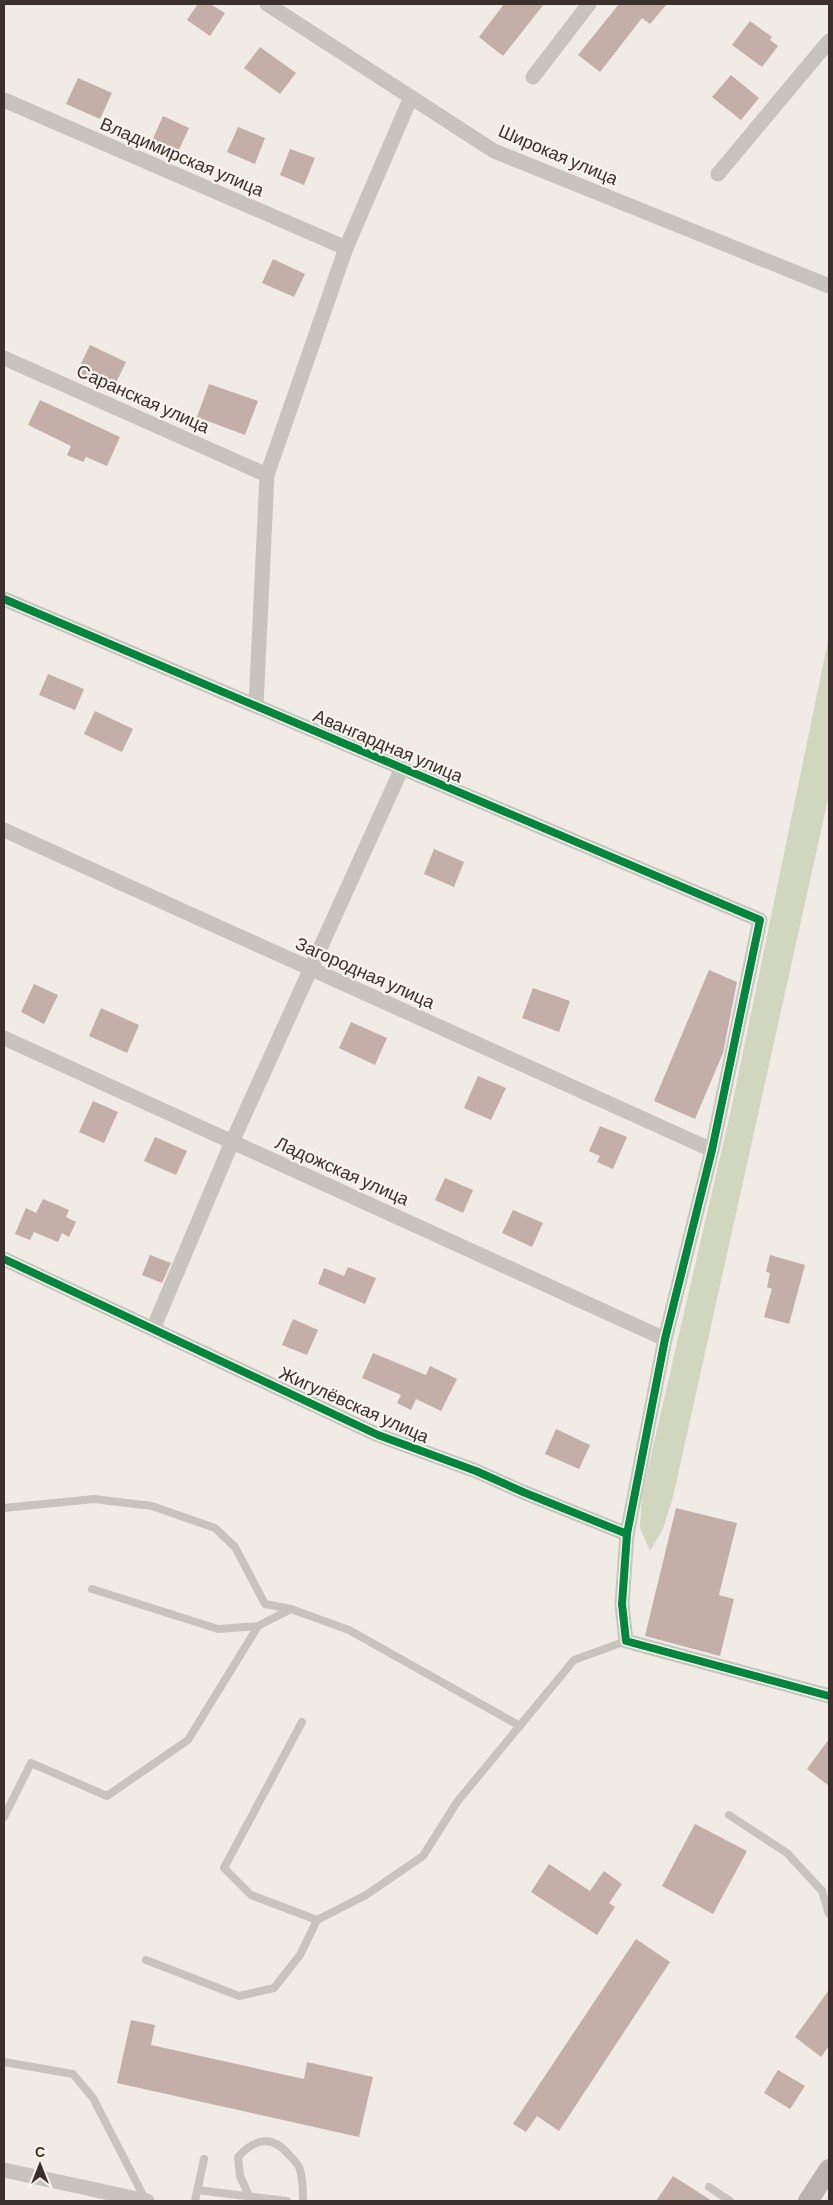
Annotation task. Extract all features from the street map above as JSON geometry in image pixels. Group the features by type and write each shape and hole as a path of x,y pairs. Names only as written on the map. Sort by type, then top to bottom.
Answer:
{"street":[{"name":"Широкая улица","path":"267,4 494,151 829,286"},
{"path":"533,77 589,4"},
{"path":"718,174 829,41"},
{"path":"256,706 267,474 346,248 412,97"},
{"name":"Владимирская улица","path":"4,100 346,248"},
{"name":"Саранская улица","path":"4,358 267,474"},
{"name":"Авангардная улица","path":"4,599 760,920 712,1150"},
{"path":"153,1330 232,1142 402,768"},
{"name":"Загородная улица","path":"4,830 712,1150"},
{"name":"Ладожская улица","path":"4,1038 665,1339"},
{"path":"712,1150 665,1339 627,1534 622,1604 626,1641 829,1696"},
{"name":"Жигулёвская улица","path":"4,1259 378,1436 476,1471 627,1534"},
{"path":"808,2201 829,2169"},
{"path":"4,2170 146,2200"}],"lane":[{"path":"4,1508 94,1499 152,1506 215,1528 235,1547 265,1604 291,1609 349,1630 520,1726"},
{"path":"92,1589 218,1629 258,1626 291,1609"},
{"path":"4,1817 31,1763 107,1796 188,1740 258,1626"},
{"path":"146,1960 239,1996 274,1988 300,1955 317,1920 366,1895 423,1856 457,1802 574,1660 626,1641"},
{"path":"302,1722 224,1868 251,1894 317,1920"},
{"path":"729,1815 787,1852 822,1891 829,1914"},
{"path":"4,2062 74,2074 93,2098 146,2200"},
{"path":"249,2196 240,2176 238,2157 248,2146 268,2140 282,2146 298,2166 304,2201"},
{"path":"195,2201 204,2159"},
{"path":"709,2187 730,2201"},
{"path":"197,2190 287,2201"}],"green space":[{"path":"829,636 829,795 673,1497 663,1529 650,1551 640,1528 642,1494 731,1110"}],"building":[{"path":"198,4 210,4 225,13 210,36 187,20"},
{"path":"504,4 544,4 503,56 479,37"},
{"path":"619,4 667,4 650,24 642,18 600,72 578,55"},
{"path":"750,21 772,37 770,40 778,46 762,67 732,45"},
{"path":"260,47 296,73 280,94 244,68"},
{"path":"731,75 759,98 741,120 712,97"},
{"path":"78,78 112,93 100,119 66,104"},
{"path":"163,116 189,128 177,154 151,143"},
{"path":"238,127 265,138 255,164 227,152"},
{"path":"290,149 315,158 304,185 280,175"},
{"path":"273,259 305,274 294,297 262,283"},
{"path":"90,345 126,362 113,389 77,372"},
{"path":"209,384 258,401 245,435 197,417"},
{"path":"40,400 120,437 107,466 86,457 83,462 67,455 71,446 28,425"},
{"path":"48,674 84,689 75,710 39,695"},
{"path":"95,711 133,729 122,752 84,734"},
{"path":"434,849 464,862 454,887 424,874"},
{"path":"709,970 737,982 723,1053 695,1119 654,1101"},
{"path":"34,984 58,995 44,1024 21,1012"},
{"path":"533,988 570,1001 559,1032 522,1018"},
{"path":"101,1008 139,1025 127,1053 89,1036"},
{"path":"351,1022 387,1038 375,1065 339,1048"},
{"path":"478,1076 506,1088 491,1120 464,1108"},
{"path":"93,1101 118,1112 104,1143 79,1132"},
{"path":"600,1126 627,1137 613,1169 597,1162 600,1156 589,1151"},
{"path":"155,1137 187,1151 176,1175 144,1161"},
{"path":"445,1178 473,1190 463,1213 435,1200"},
{"path":"43,1199 69,1210 66,1217 76,1222 69,1237 62,1233 58,1242 34,1232 30,1240 15,1234 26,1208 36,1213"},
{"path":"513,1210 543,1223 532,1247 502,1233"},
{"path":"150,1255 171,1263 162,1283 142,1275"},
{"path":"770,1255 805,1265 789,1324 764,1317 772,1289 767,1287 770,1273 766,1272"},
{"path":"348,1267 376,1278 365,1304 318,1284 324,1268 344,1276"},
{"path":"293,1319 318,1330 307,1355 282,1345"},
{"path":"373,1353 426,1375 430,1366 457,1379 441,1411 416,1399 411,1410 397,1403 401,1395 362,1378"},
{"path":"556,1429 590,1445 579,1469 545,1454"},
{"path":"676,1508 737,1523 719,1595 734,1599 720,1656 645,1636"},
{"path":"829,1739 829,1786 807,1769"},
{"path":"695,1824 747,1851 713,1914 662,1886"},
{"path":"549,1864 590,1891 604,1871 622,1884 609,1903 615,1907 597,1935 531,1892"},
{"path":"636,1939 670,1962 559,2131 537,2116 526,2132 513,2124"},
{"path":"829,1990 829,2046 821,2057 795,2037"},
{"path":"131,2020 155,2025 151,2045 304,2079 307,2062 373,2077 359,2137 117,2083"},
{"path":"778,2070 805,2086 790,2109 764,2093"},
{"path":"673,2176 712,2201 656,2201"}],"cycle path":[{"path":"4,599 760,920 712,1150 665,1339 627,1534"},
{"path":"4,1259 378,1435 476,1471 627,1534 622,1604 626,1641 829,1696"}]}
